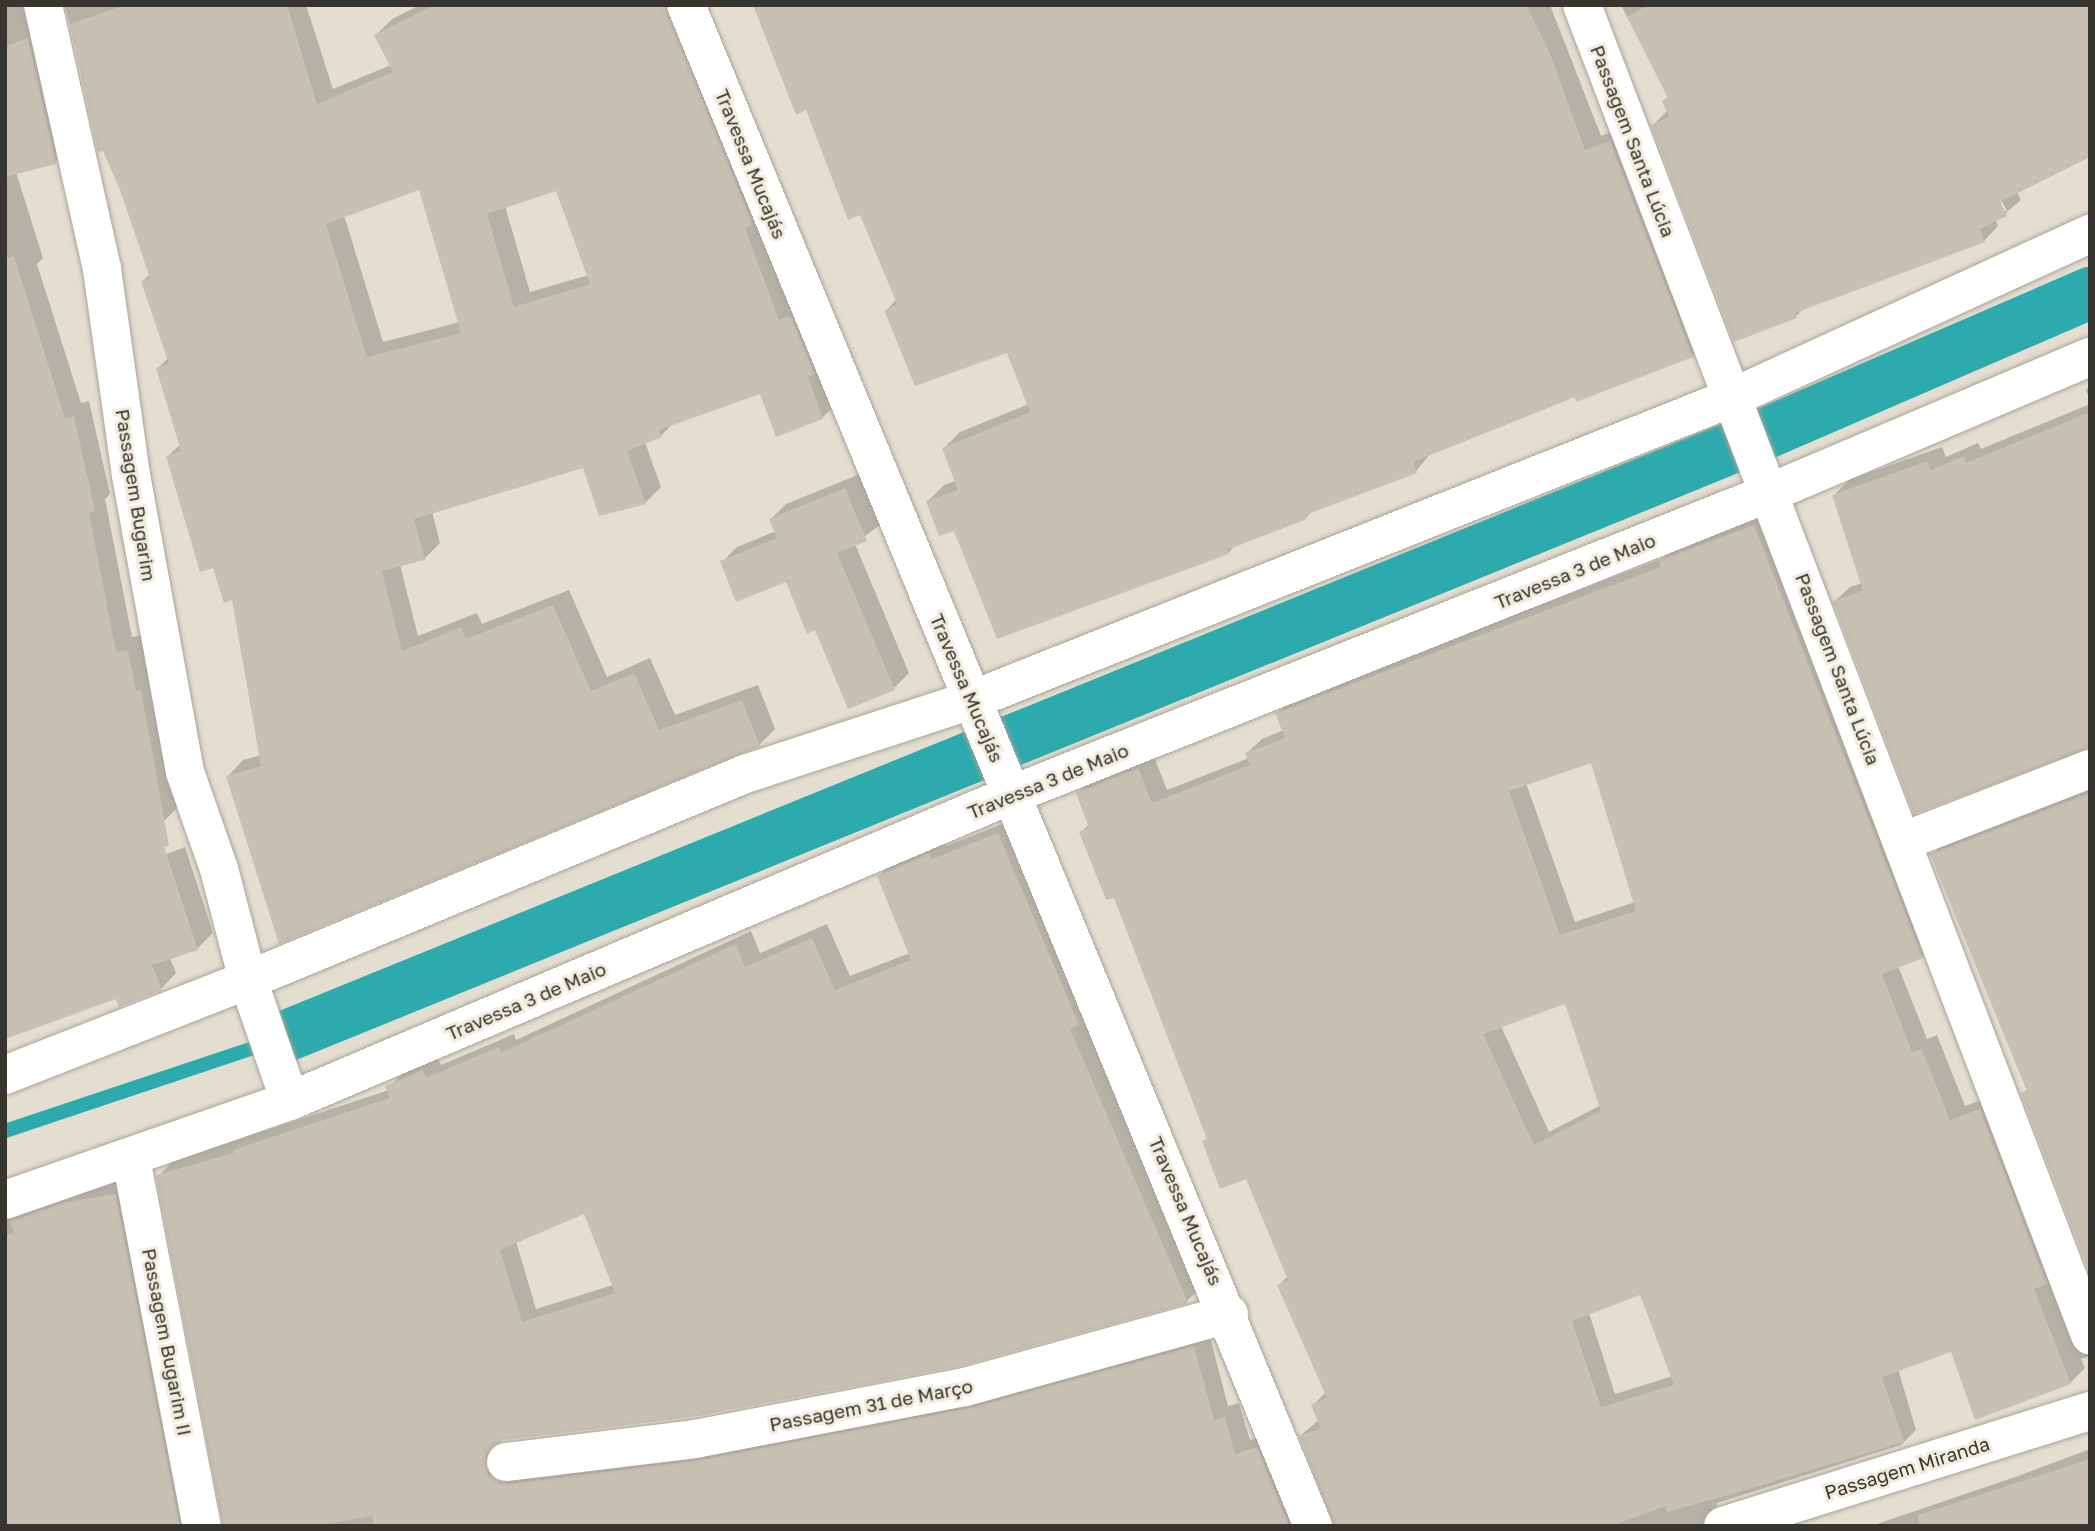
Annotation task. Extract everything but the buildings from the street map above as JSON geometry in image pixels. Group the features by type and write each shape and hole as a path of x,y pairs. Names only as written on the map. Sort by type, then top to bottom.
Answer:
{"street":[{"name":"Passagem Bugarim","path":"43,5 102,270 131,475 185,772 219,869 255,997 288,1094"},
{"name":"Travessa Mucajás","path":"686,5 972,700 1229,1314 1313,1526"},
{"name":"Passagem Santa Lúcia","path":"1582,5 1733,403 1905,841 2090,1335"},
{"path":"5,1075 255,997 745,774 972,700 1733,403 2090,234"},
{"name":"Travessa 3 de Maio","path":"5,1200 131,1159 1012,795 2090,357"},
{"path":"1905,841 2090,769"},
{"name":"Passagem Bugarim II","path":"131,1159 202,1526"},
{"name":"Passagem 31 de Março","path":"506,1462 695,1439 965,1387 1229,1314"},
{"name":"Passagem Miranda","path":"1723,1526 2090,1411"}],"waterway":[{"path":"279,1039 1748,441 2090,293"},
{"path":"5,1131 268,1043"}]}
